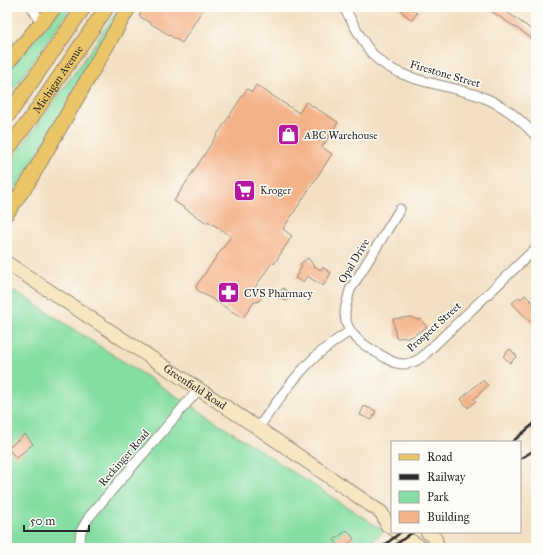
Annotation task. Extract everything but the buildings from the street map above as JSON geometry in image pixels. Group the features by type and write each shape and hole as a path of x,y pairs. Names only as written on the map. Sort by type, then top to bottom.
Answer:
{"main road":[{"path":"7,63 55,7"},
{"name":"Michigan Avenue","path":"7,116 84,7"},
{"name":"Michigan Avenue","path":"7,150 31,118 107,7"},
{"path":"7,213 28,183 129,7"},
{"name":"Greenfield Road","path":"7,264 387,513 387,525 391,527"},
{"path":"400,533 422,548"},
{"path":"428,533 435,538 438,548"}],"street":[{"path":"32,7 41,23"},
{"name":"Firestone Street","path":"342,7 368,48 381,62 394,70 412,77 477,95 490,101 516,116 536,136"},
{"name":"Opal Drive","path":"350,331 345,316 346,304 350,290 400,209"},
{"name":"Prospect Street","path":"350,331 360,343 393,362 404,364 416,362 536,248"},
{"path":"258,428 285,390 307,365 350,331"},
{"name":"Reckinger Road","path":"79,548 81,531 89,517 198,390"}],"green space":[{"path":"63,7 72,7 7,98 7,72"},
{"path":"119,7 122,7 26,173 7,202 7,167 88,54"},
{"path":"7,288 27,299 384,531 364,548 7,548"}],"railway":[{"path":"513,441 536,422"},
{"path":"521,458 536,449"},
{"path":"381,548 400,533"},
{"path":"391,548 412,533"}],"place":[{"name":"ABC Warehouse","path":"289,135"},
{"name":"Kroger","path":"245,190"},
{"name":"CVS Pharmacy","path":"229,293"}]}
